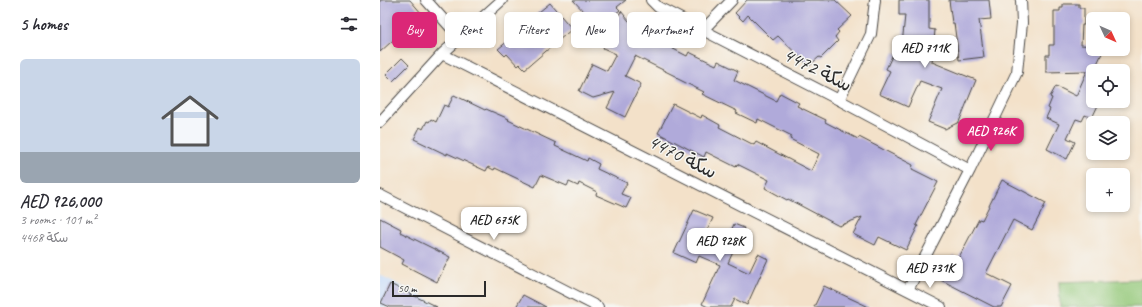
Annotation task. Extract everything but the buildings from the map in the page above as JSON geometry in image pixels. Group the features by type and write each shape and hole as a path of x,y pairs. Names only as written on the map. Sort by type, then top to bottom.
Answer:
{"street":[{"path":"426,0 445,21"},
{"path":"489,12 502,0"},
{"name":"سكة 4472","path":"651,0 658,7 668,12"},
{"path":"706,27 732,0"},
{"path":"839,100 871,34 876,0"},
{"path":"908,290 970,170 1017,72 1022,22 1022,0"},
{"name":"سكة 4472","path":"706,32 970,170"},
{"path":"380,122 449,48"},
{"name":"سكة 4470","path":"442,54 941,307"},
{"path":"380,195 598,307"}],"shaded area":[{"path":"380,275 443,307 380,307"}],"green space":[{"path":"1142,279 1142,307 1060,307 1059,282"}]}
